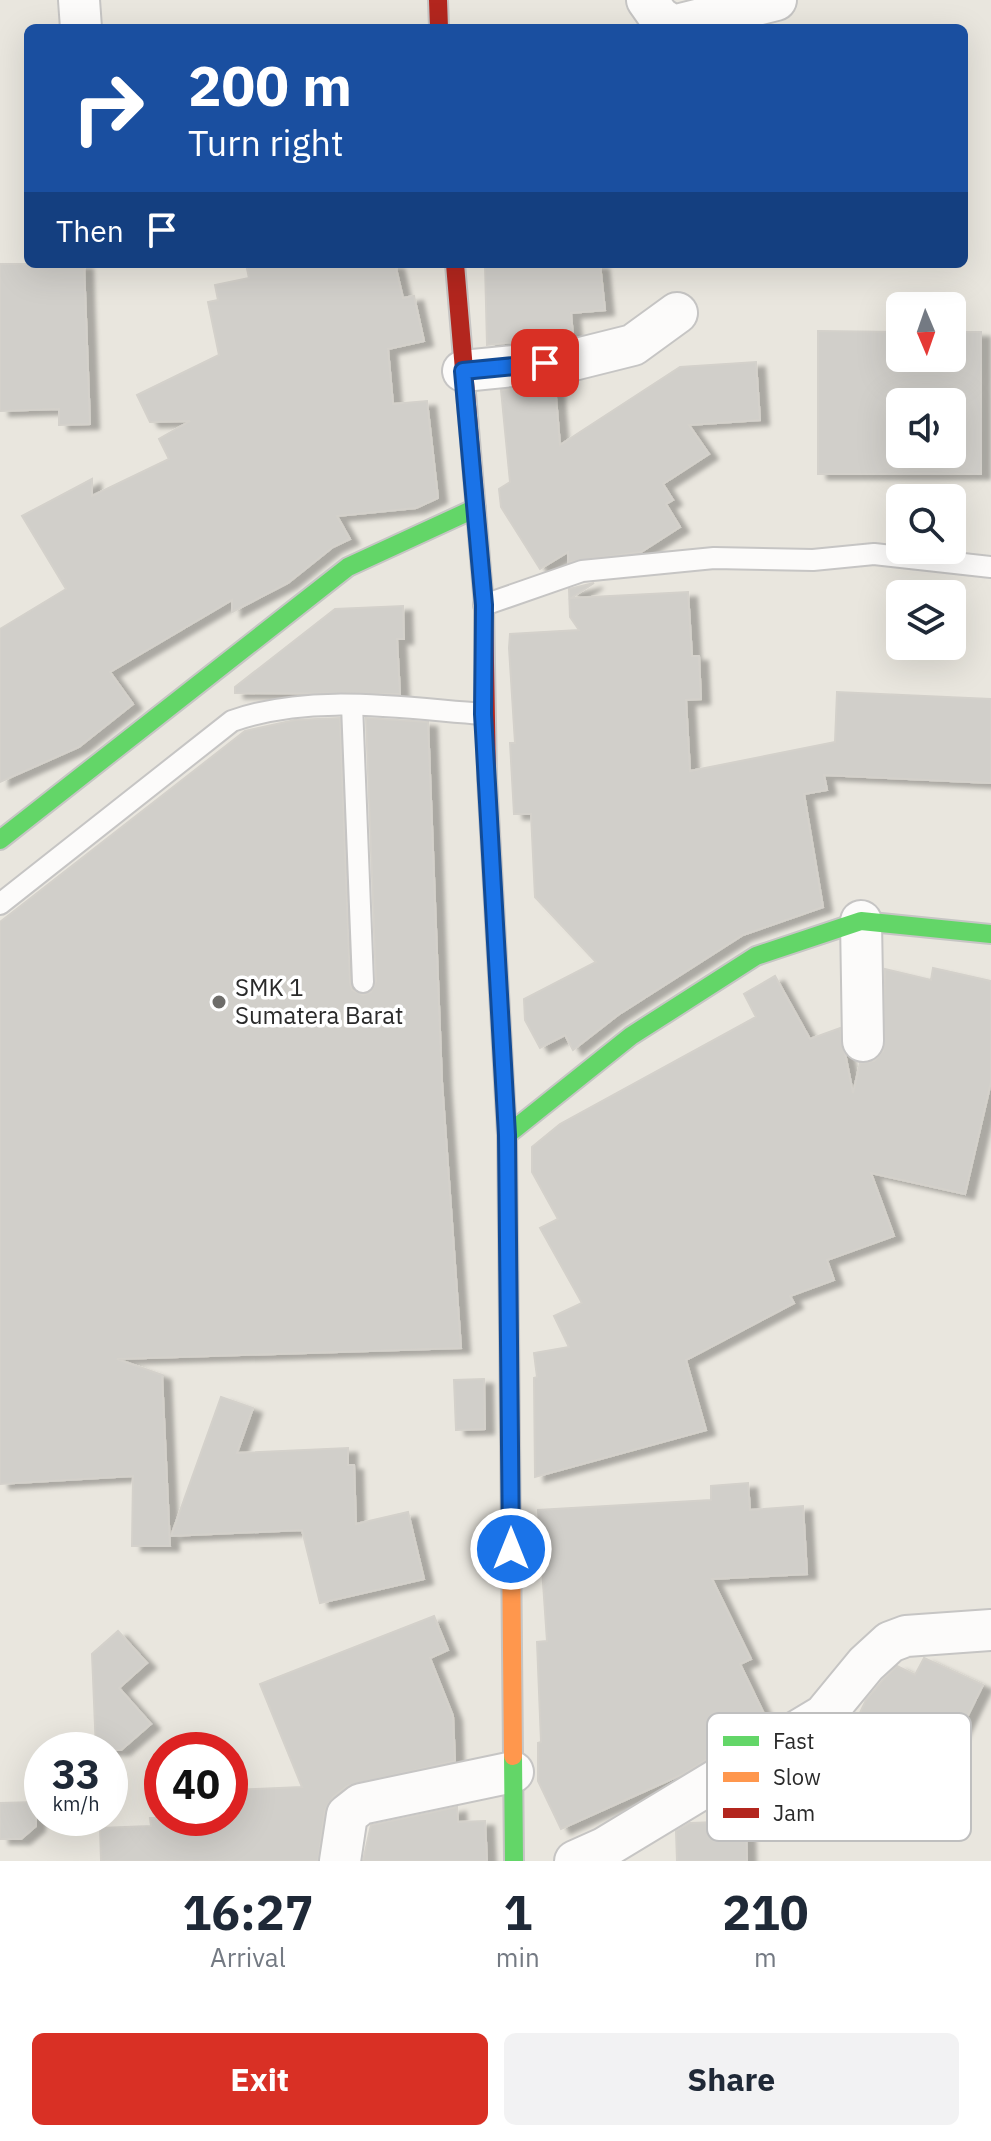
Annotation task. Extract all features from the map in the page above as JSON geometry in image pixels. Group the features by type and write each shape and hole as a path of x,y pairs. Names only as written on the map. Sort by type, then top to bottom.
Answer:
{"street":[{"path":"79,0 81,24"},
{"path":"438,0 439,24"},
{"path":"647,0 659,17 670,24"},
{"path":"681,24 776,0"},
{"path":"455,268 484,605 483,714 507,1135 514,1861"},
{"path":"463,371 573,360 633,345 677,313"},
{"path":"0,840 348,567 476,508"},
{"path":"507,1135 631,1036 756,956 861,921 991,934"},
{"path":"861,921 863,1041"},
{"path":"826,1713 866,1664 890,1642 906,1636 991,1630"},
{"path":"340,1861 347,1815 361,1804 513,1772"},
{"path":"575,1861 604,1848 707,1786"}],"lane":[{"path":"484,605 582,571 714,558 813,560 874,554 991,567"},
{"path":"0,904 232,721 263,710 352,705 483,714"},
{"path":"352,705 363,982"}],"building":[{"path":"0,264 24,264 24,268 84,268 90,424 59,425 59,409 0,411"},
{"path":"247,268 396,268 403,298 414,296 424,341 388,349 393,404 427,401 438,498 416,508 337,516 350,539 333,547 288,583 232,612 232,600 110,672 133,704 79,747 0,782 0,629 66,589 22,516 92,479 92,496 169,459 159,439 190,421 150,422 137,395 219,355 208,302 218,300 215,285 249,278"},
{"path":"485,268 600,268 605,310 571,313 573,336 487,345"},
{"path":"818,331 886,332 886,372 966,372 966,332 981,332 981,474 818,474"},
{"path":"756,362 760,420 689,425 709,454 663,484 673,500 666,504 680,527 641,552 568,562 568,552 540,569 501,507 499,489 510,482 501,390 555,385 560,445 680,367"},
{"path":"594,583 571,598 688,592 692,656 699,656 701,699 686,700 690,771 835,742 837,692 991,699 991,783 824,775 827,790 804,794 823,907 743,935 618,1015 573,1050 565,1035 540,1048 525,1020 524,999 596,962 535,897 531,814 514,814 510,743 515,743 510,634 579,630 570,617 569,589"},
{"path":"403,606 404,639 397,639 400,694 235,693 235,687 335,609"},
{"name":"SMK 1 Sumatera Barat","path":"340,718 350,983 352,990 363,995 371,992 376,981 366,718 428,722 442,1082 461,1348 117,1359 162,1375 170,1546 132,1546 133,1476 0,1484 0,922 245,731 295,720"},
{"path":"933,968 991,981 991,1082 965,1194 871,1173 894,1236 827,1260 834,1280 790,1296 794,1303 686,1360 706,1430 535,1477 534,1378 537,1377 534,1353 569,1347 554,1316 582,1303 540,1228 558,1219 532,1172 532,1147 560,1124 756,1017 744,994 775,976 810,1039 840,1028 853,1093 860,1063 874,1061 883,1051 885,969 931,980"},
{"path":"484,1379 485,1429 456,1430 454,1380"},
{"path":"221,1397 253,1408 237,1453 348,1448 348,1465 354,1465 356,1524 408,1512 424,1579 320,1603 302,1530 171,1536"},
{"path":"748,1483 750,1510 803,1506 807,1574 712,1579 751,1659 740,1664 764,1713 707,1713 707,1759 683,1774 561,1829 538,1781 538,1743 541,1742 537,1642 547,1641 538,1510 711,1500 711,1486"},
{"path":"434,1616 448,1650 430,1658 453,1716 455,1761 347,1786 333,1797 325,1810 318,1861 101,1861 100,1836 128,1836 128,1827 144,1826 144,1836 248,1836 248,1789 302,1787 260,1684"},
{"path":"118,1631 147,1663 119,1688 151,1724 128,1744 128,1732 95,1732 92,1654"},
{"path":"924,1658 983,1685 969,1713 860,1713 866,1700 897,1666 915,1675"},
{"path":"24,1802 24,1836 21,1839 0,1839 0,1803"},
{"path":"457,1807 458,1822 485,1821 487,1861 363,1861 371,1825"},
{"path":"707,1822 707,1841 746,1841 747,1861 677,1861 676,1831 690,1823"}],"traffic: fast":[{"path":"0,840 348,567 476,508"},
{"path":"487,778 507,1135 509,1327"},
{"path":"507,1135 631,1036 756,956 861,921 991,934"},
{"path":"513,1756 514,1861"}],"traffic: slow":[{"path":"509,1327 513,1756"}],"traffic: jam":[{"path":"438,0 439,24"},
{"path":"455,268 484,605 487,778"}],"place":[{"name":"SMK 1 Sumatera Barat","path":"219,1002"}],"route":[{"path":"511,1549 507,1135 483,714 484,605 463,371 545,363"}]}
